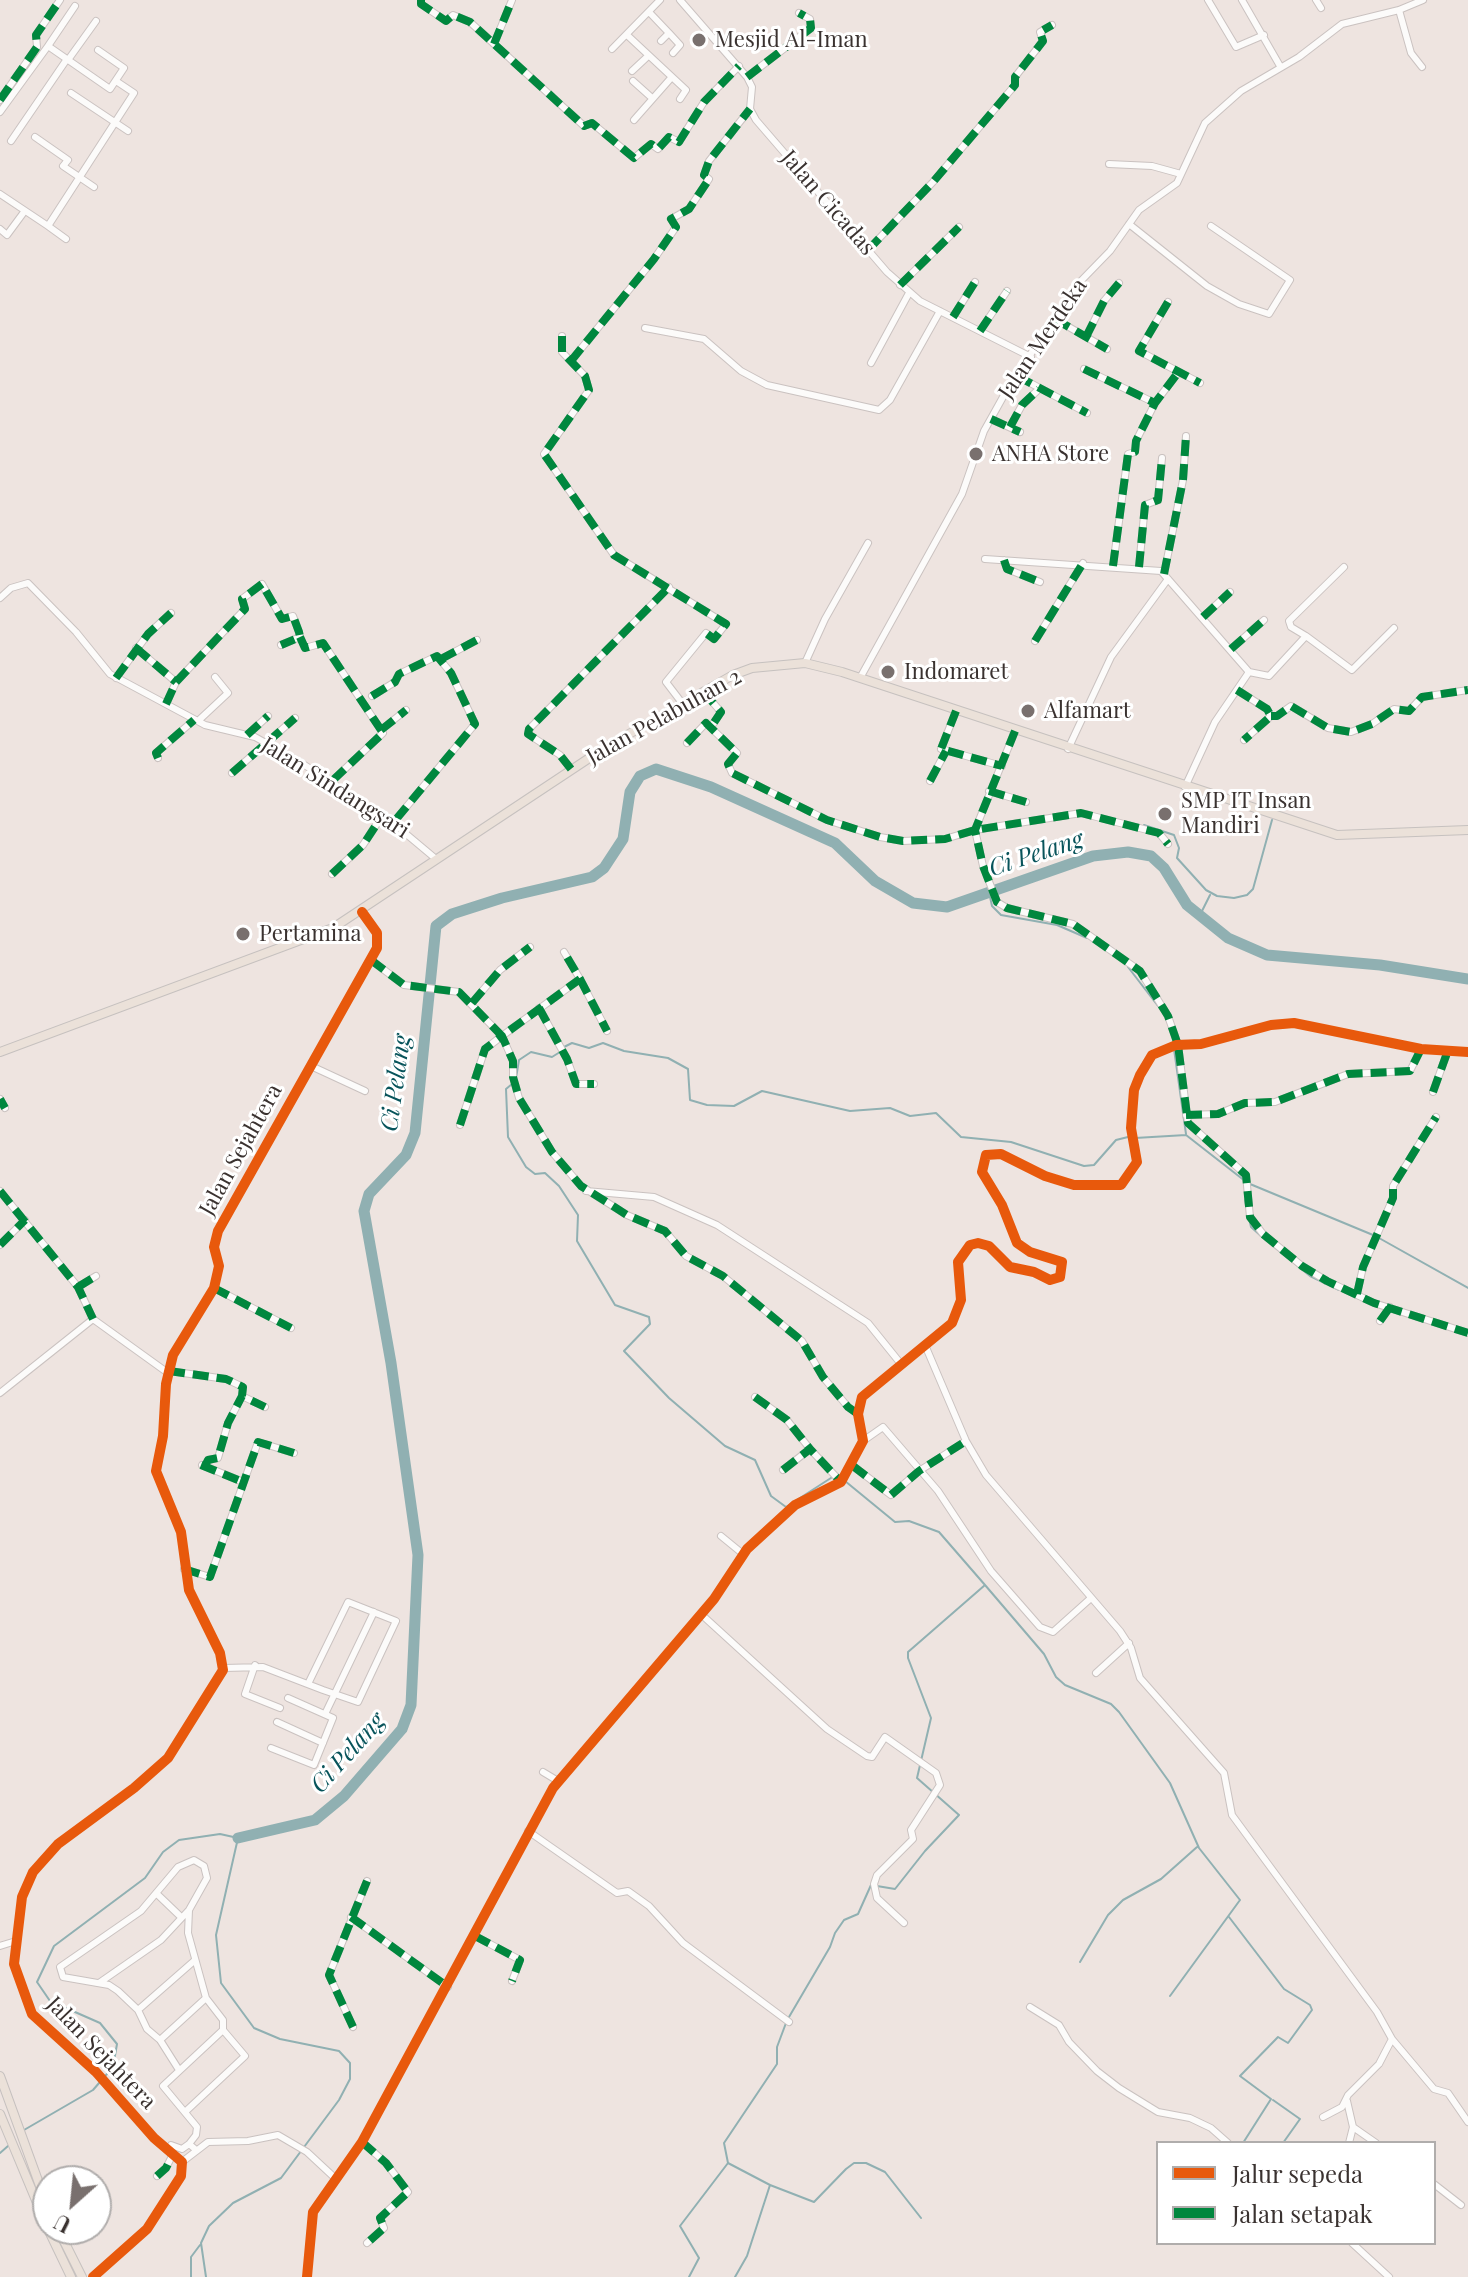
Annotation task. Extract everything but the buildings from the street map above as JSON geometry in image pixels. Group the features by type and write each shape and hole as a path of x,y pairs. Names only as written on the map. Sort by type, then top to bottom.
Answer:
{"main road":[{"name":"Jalan Pelabuhan 2","path":"0,1052 324,932 362,912 571,769 703,691 752,668 805,663 860,678 1068,749 1337,835 1468,830"},
{"path":"0,2076 33,2165"},
{"path":"0,2115 32,2192"},
{"path":"56,2245 71,2277"},
{"path":"66,2245 82,2277"}],"street":[{"path":"0,100 37,47 36,35 60,0"},
{"path":"421,0 421,4 446,21 453,15 470,22 584,126 592,123 634,158 649,145 658,149 669,137 679,142 704,102 739,66"},
{"path":"494,44 512,0"},
{"path":"612,49 660,0"},
{"path":"571,361 654,259 675,228 671,220 688,211 709,181 704,175 709,161 750,109 752,92 747,77 680,0"},
{"path":"1208,0 1235,46 1264,35"},
{"path":"1242,0 1280,66"},
{"path":"1316,0 1321,8"},
{"name":"Jalan Merdeka","path":"860,678 962,494 991,419 1017,376 1076,286 1110,251 1144,204 1171,188 1205,123 1224,103 1316,46 1342,24 1399,10 1423,0"},
{"path":"0,112 75,6"},
{"path":"1399,10 1411,53 1422,67"},
{"path":"649,12 680,45 673,53"},
{"path":"747,77 811,28 810,19 799,13"},
{"path":"11,141 96,21"},
{"path":"868,250 933,182 1015,85 1016,75 1043,41 1040,32 1052,25"},
{"path":"661,41 669,33"},
{"path":"627,35 647,57 687,91 680,99"},
{"path":"48,46 110,89 124,68 98,50"},
{"path":"632,71 647,57"},
{"path":"634,120 671,78"},
{"path":"48,226 134,93 116,81"},
{"path":"633,81 652,98"},
{"path":"71,93 128,131"},
{"name":"Jalan Cicadas","path":"750,109 868,250 909,293 1031,357"},
{"path":"35,137 68,160 63,166 94,187"},
{"path":"1109,164 1152,166 1181,174"},
{"path":"0,194 66,239"},
{"path":"0,229 7,235 24,212"},
{"path":"1129,224 1207,286 1239,304 1269,314 1290,280 1211,226"},
{"path":"900,285 959,227"},
{"path":"953,317 975,282"},
{"path":"1086,337 1104,301 1119,283"},
{"path":"980,331 1007,291"},
{"path":"871,363 909,293"},
{"path":"1168,302 1139,351 1177,374 1200,383"},
{"path":"645,328 704,339 741,371 767,385 879,410 890,400 940,311"},
{"path":"1055,319 1107,349"},
{"path":"562,336 562,352 585,376 589,390 544,454 614,555 726,624 714,639 706,633 666,682 667,688 682,703"},
{"path":"1084,369 1155,403"},
{"path":"1113,566 1128,454 1135,452 1136,441 1155,403 1177,374"},
{"path":"1017,376 1087,413"},
{"path":"1010,427 1022,405 1039,389"},
{"path":"991,419 1020,432"},
{"path":"1068,749 1111,657 1166,577 1183,480 1186,436"},
{"path":"1139,567 1145,505 1158,500 1162,458"},
{"path":"805,663 825,619 868,543"},
{"path":"985,559 1139,567 1166,577 1249,672 1269,676 1306,636"},
{"path":"1004,560 1007,569 1040,582"},
{"path":"1035,641 1083,563"},
{"path":"1344,567 1289,621 1291,627 1350,670 1394,628"},
{"name":"Jalan Sindangsari","path":"0,598 11,588 28,583 76,632 102,668 116,678 196,721 267,744 393,823 436,859"},
{"path":"166,704 176,682 245,609 242,599 262,584 282,619 293,617 305,648 323,643 347,684 367,707 383,734 331,782"},
{"path":"571,769 560,755 528,734 529,729 669,587"},
{"path":"1203,617 1230,592"},
{"path":"116,678 136,648 171,613"},
{"path":"1231,649 1264,620"},
{"path":"281,645 300,637"},
{"path":"441,659 477,640"},
{"path":"136,648 176,682"},
{"path":"372,696 395,682 399,674 436,656 441,659 475,726 393,823"},
{"path":"1185,787 1215,722 1249,672"},
{"path":"158,758 155,754 228,693 215,677"},
{"path":"1237,690 1267,709 1271,716"},
{"path":"1244,740 1271,716 1277,716 1291,706 1328,728 1351,732 1372,724 1394,709 1409,711 1426,696 1468,690"},
{"path":"703,691 721,712 711,727"},
{"path":"381,730 406,710"},
{"path":"956,711 940,747 1002,766"},
{"path":"247,735 268,716"},
{"path":"232,773 295,718"},
{"path":"687,743 706,723 737,753 728,764 732,773 837,824 903,841 945,839 975,830 1081,813 1159,833 1168,844"},
{"path":"1015,731 975,830 983,866 997,902 1007,908 1073,924 1140,971 1168,1016 1186,1115 1192,1130 1246,1175 1245,1203 1253,1223 1275,1248 1310,1276 1338,1290 1357,1294 1372,1305 1468,1333"},
{"path":"930,781 946,751"},
{"path":"989,791 1026,802"},
{"path":"332,874 363,845 382,816"},
{"path":"362,912 379,938 371,960 392,979 416,988 459,992 502,1036 513,1061 513,1077 519,1098 552,1152 586,1191 665,1231 686,1256 723,1276 802,1341 823,1377 858,1414"},
{"path":"472,1003 500,970 530,947"},
{"path":"564,952 607,1031"},
{"name":"Jalan Sejahtera","path":"214,1288 219,1266 214,1247 218,1231 371,960"},
{"path":"460,1125 485,1049 493,1040 580,979"},
{"path":"539,1008 567,1059 576,1084 594,1084"},
{"path":"307,2277 311,2218 362,2142 448,1987 528,1831 558,1781 702,1615 743,1554 795,1505 841,1482 853,1466 863,1441 858,1414 865,1393 952,1323 960,1309 958,1262 970,1245 985,1244 1010,1267 1034,1272 1050,1280 1060,1277 1064,1268 1055,1257 1030,1252 1017,1243 1002,1205 982,1172 986,1155 1001,1154 1045,1176 1074,1185 1121,1185 1137,1162 1131,1128 1134,1090 1152,1055 1175,1045 1201,1044 1271,1025 1294,1023 1421,1049 1468,1052"},
{"path":"1186,1115 1218,1114 1245,1103 1275,1102 1348,1074 1410,1071 1421,1049"},
{"path":"1433,1092 1447,1053"},
{"path":"311,1066 365,1091"},
{"path":"0,1099 5,1108"},
{"path":"1357,1294 1363,1267 1393,1198 1393,1186 1436,1117"},
{"path":"0,1191 25,1220 29,1231 78,1287 93,1319 168,1372 226,1379 243,1387 218,1458 208,1460 203,1466 243,1482"},
{"path":"586,1191 654,1197 717,1225 868,1323 901,1364"},
{"path":"0,1245 25,1220"},
{"path":"78,1287 96,1276"},
{"path":"291,1328 214,1288 173,1355 168,1372 156,1471 181,1532 189,1590 224,1668 255,1665 355,1702 361,1700 397,1624 348,1602 308,1684"},
{"path":"1380,1321 1389,1309"},
{"path":"0,1393 93,1319"},
{"path":"925,1345 966,1441 1009,1504 1129,1643 1140,1678 1224,1773 1232,1815 1377,2012 1392,2039 1434,2089 1448,2093 1468,2122"},
{"path":"242,1396 265,1407"},
{"path":"755,1397 787,1420 841,1482"},
{"path":"863,1441 883,1427 938,1491 991,1571 1040,1627 1053,1632 1091,1598"},
{"path":"853,1466 889,1495 919,1471 966,1441"},
{"path":"184,1569 210,1577 258,1442 294,1453"},
{"path":"783,1470 810,1449"},
{"path":"721,1536 743,1554"},
{"path":"326,1712 374,1612"},
{"path":"702,1615 827,1729 872,1757 885,1737 936,1773 940,1785 911,1830 913,1839 877,1875 874,1884 877,1898 904,1923"},
{"path":"1096,1673 1129,1643"},
{"path":"255,1665 245,1694 280,1708"},
{"name":"Jalan Sejahtera","path":"182,2162 172,2156 96,2072 32,2014 14,1964 22,1897 45,1856 168,1758 224,1668"},
{"path":"271,1748 314,1765 333,1718 326,1712 288,1698"},
{"path":"277,1722 323,1743"},
{"path":"543,1772 558,1781"},
{"path":"528,1831 617,1893 628,1891 638,1898 683,1943 789,2022"},
{"path":"99,1983 161,1940 189,1910 207,1878 207,1871 198,1861 178,1867 141,1911 62,1963 63,1977 99,1983 118,1991 138,2010 147,2029 160,2040 179,2070"},
{"path":"353,2027 329,1975 367,1881"},
{"path":"157,1894 181,1917"},
{"path":"185,2112 244,2059 245,2053 223,2030 223,2020 206,1998 188,1933 189,1910"},
{"path":"351,1917 448,1987"},
{"path":"475,1936 520,1960 512,1981"},
{"path":"0,1946 16,1941"},
{"path":"138,2010 194,1961"},
{"path":"160,2040 206,1998"},
{"path":"1030,2007 1059,2025 1069,2042 1119,2088 1158,2112 1190,2118 1211,2128 1226,2141"},
{"path":"93,2277 147,2229 181,2176 182,2162 197,2130 163,2086 223,2030"},
{"path":"1350,2141 1353,2127 1348,2095 1379,2064 1392,2039"},
{"path":"1323,2117 1347,2101"},
{"path":"1353,2127 1373,2141"},
{"path":"171,2145 179,2149 208,2142 248,2141 272,2135 294,2143 336,2179"},
{"path":"362,2142 374,2150 408,2192 380,2218 384,2227 367,2243"},
{"path":"157,2176 172,2156"},
{"path":"1436,2186 1461,2205"},
{"path":"1354,2245 1389,2277"}],"waterway":[{"name":"Ci Pelang","path":"238,1838 315,1820 344,1796 402,1729 411,1705 418,1555 391,1363 364,1211 369,1194 406,1155 415,1133 436,926 452,914 502,898 592,877 604,868 623,839 630,792 640,776 656,769 711,787 835,843 875,881 913,903 947,907 1093,856 1128,852 1151,856 1164,868 1187,905 1228,938 1267,955 1380,965 1468,979"},
{"path":"1144,825 1174,835 1179,848 1177,858 1206,890 1217,896 1234,898 1247,895 1253,889 1272,820"},
{"path":"989,892 992,906 1001,915 1057,925 1087,938"},
{"path":"1200,915 1210,895"},
{"path":"1128,967 1158,1006"},
{"path":"564,1047 572,1043 589,1048 603,1043 624,1051 668,1058 688,1069 690,1100 707,1105 734,1106 762,1091 850,1111 890,1108 910,1116 936,1113 961,1137 1011,1142 1084,1166 1094,1165 1116,1140 1128,1137"},
{"path":"1174,1049 1186,1134"},
{"path":"516,1078 519,1060 531,1052 552,1057 560,1052"},
{"path":"512,1084 506,1089 508,1137 526,1167 535,1174 545,1173 559,1186 578,1215 577,1241 615,1305 649,1317 650,1324 624,1351 669,1398 725,1446 755,1460 771,1496 786,1507 834,1476"},
{"path":"1135,1138 1186,1135 1245,1181"},
{"path":"1250,1184 1373,1235"},
{"path":"1245,1200 1251,1227 1261,1236"},
{"path":"1379,1238 1468,1288"},
{"path":"1272,1245 1310,1276 1339,1290"},
{"path":"789,2017 835,1933 844,1920 858,1914 871,1885 895,1889 959,1815 917,1778 931,1718 908,1652 985,1585 939,1532 909,1521 895,1522 845,1481"},
{"path":"985,1585 1044,1654 1056,1677 1065,1685 1111,1704 1119,1712 1170,1783 1199,1848 1240,1900 1170,1996"},
{"path":"24,2130 93,2090 113,2067 117,2044 100,2023 50,2001 37,1982 54,1946 145,1878 163,1852 179,1840 220,1834 238,1838 216,1935 221,1983 254,2028 280,2039 339,2051 350,2063 350,2079 339,2100 281,2178 233,2203 209,2226 201,2243 206,2277"},
{"path":"1080,1962 1108,1915 1123,1900 1161,1879 1197,1847"},
{"path":"1229,1917 1284,1989 1310,2005 1312,2010 1288,2043 1278,2037 1240,2076 1271,2099 1244,2141"},
{"path":"689,2277 699,2258 680,2226 728,2163 724,2143 777,2064 777,2047 786,2023"},
{"path":"1273,2100 1300,2119 1284,2141"},
{"name":"Ci Pelang","path":"0,2153 8,2146"},
{"path":"728,2163 770,2185 747,2256 735,2277"},
{"path":"770,2185 814,2202 846,2169 854,2163 866,2163 885,2172 921,2218"},
{"path":"191,2277 191,2257 200,2245"}],"marked path":[{"path":"0,100 37,47 36,35 60,0"},
{"path":"421,0 421,4 446,21 453,15 470,22 584,126 592,123 634,158 651,144 658,149 669,137 679,142 704,102 739,66"},
{"path":"494,44 512,0"},
{"path":"747,77 811,28 810,19 799,13"},
{"path":"868,250 933,182 1015,85 1015,77 1043,41 1040,32 1052,25"},
{"path":"571,361 654,259 676,227 671,219 689,209 709,179 704,175 709,161 750,109"},
{"path":"900,285 959,227"},
{"path":"953,317 975,282"},
{"path":"1086,337 1104,301 1119,283"},
{"path":"980,331 1007,291"},
{"path":"1168,302 1139,351 1200,383"},
{"path":"1055,319 1107,349"},
{"path":"562,336 562,352 585,376 589,390 544,454 614,555 726,624 714,639 706,633"},
{"path":"1084,369 1155,403"},
{"path":"1113,566 1128,454 1135,452 1136,441 1155,403 1177,374"},
{"path":"1017,376 1087,413"},
{"path":"1010,427 1022,405 1039,389"},
{"path":"991,419 1020,432"},
{"path":"1164,574 1183,480 1186,436"},
{"path":"1139,567 1145,505 1158,500 1162,458"},
{"path":"1004,560 1007,569 1040,582"},
{"path":"1035,641 1083,563"},
{"path":"166,704 176,682 245,609 242,599 262,584 282,619 293,616 299,632 300,637 281,645"},
{"path":"571,769 560,755 528,734 529,729 669,587"},
{"path":"1203,617 1230,592"},
{"path":"116,678 148,634 171,613"},
{"path":"1231,649 1264,620"},
{"path":"300,637 305,648 323,643 383,733 331,782"},
{"path":"441,659 477,640"},
{"path":"136,648 176,682"},
{"path":"372,696 395,682 399,674 437,656 451,673 475,724 393,823"},
{"path":"1237,690 1267,709 1271,716 1244,740"},
{"path":"1271,716 1277,716 1291,706 1328,728 1351,732 1372,724 1394,709 1409,711 1422,697 1468,690"},
{"path":"703,691 721,712 711,727"},
{"path":"381,730 406,710"},
{"path":"956,711 941,749 1002,766"},
{"path":"247,735 268,716"},
{"path":"232,773 295,718"},
{"path":"158,758 156,753 194,720"},
{"path":"687,743 706,723 737,753 728,764 732,773 827,820 880,837 903,841 945,839 975,830 1081,813 1159,833 1168,844"},
{"path":"1015,731 975,830 983,866 997,902 1007,908 1073,924 1140,971 1168,1016 1178,1045 1188,1123 1246,1175 1250,1217 1263,1234 1302,1266 1327,1281 1374,1303 1468,1333"},
{"path":"930,781 946,751"},
{"path":"989,791 1026,802"},
{"path":"332,874 363,845 382,816"},
{"path":"472,1003 500,970 530,947"},
{"path":"371,960 404,985 459,992 502,1036 580,979 564,952"},
{"path":"580,979 607,1031"},
{"path":"539,1008 567,1059 576,1084 594,1084"},
{"path":"460,1125 485,1049 502,1036 513,1061 513,1077 519,1098 552,1152 581,1186 627,1215 665,1231 686,1256 723,1276 802,1341 823,1377 848,1407 858,1414"},
{"path":"1186,1115 1218,1114 1245,1103 1275,1102 1348,1074 1410,1071 1421,1049"},
{"path":"1433,1092 1447,1053"},
{"path":"0,1099 5,1108"},
{"path":"1357,1294 1363,1267 1393,1198 1393,1186 1436,1117"},
{"path":"0,1191 78,1287 93,1319"},
{"path":"0,1245 25,1220"},
{"path":"78,1287 96,1276"},
{"path":"214,1288 291,1328"},
{"path":"1380,1321 1390,1307"},
{"path":"169,1371 226,1379 243,1387 242,1396 265,1407"},
{"path":"205,1466 208,1460 218,1458 228,1423 242,1396"},
{"path":"755,1397 787,1420 810,1449"},
{"path":"853,1466 891,1495 919,1471 966,1441"},
{"path":"184,1569 210,1577 258,1442 294,1453"},
{"path":"783,1470 810,1449 841,1482"},
{"path":"201,1465 243,1482"},
{"path":"353,2027 329,1975 367,1881"},
{"path":"351,1917 448,1987"},
{"path":"475,1936 520,1960 512,1981"},
{"path":"362,2142 386,2163 408,2192 380,2218 384,2228 367,2243"},
{"path":"157,2176 172,2156"}],"cycle path":[{"path":"93,2277 147,2229 181,2176 182,2162 154,2138 96,2072 32,2014 14,1964 22,1897 33,1872 58,1844 134,1788 168,1758 223,1670 220,1653 189,1590 181,1532 156,1471 163,1436 166,1384 173,1355 214,1288 219,1266 214,1247 218,1231 377,948 377,933 362,912"},
{"path":"307,2277 313,2212 362,2142 553,1788 714,1599 747,1549 795,1505 841,1482 863,1441 858,1414 862,1397 952,1323 961,1300 958,1262 970,1245 978,1243 989,1246 1010,1267 1034,1272 1050,1280 1060,1277 1062,1262 1030,1252 1017,1243 1002,1205 982,1172 986,1155 1001,1154 1045,1176 1074,1185 1121,1185 1137,1162 1131,1128 1134,1090 1152,1055 1176,1045 1201,1044 1271,1025 1294,1023 1421,1049 1468,1052"}],"place":[{"name":"Mesjid Al-Iman","path":"699,40"},
{"name":"ANHA Store","path":"976,454"},
{"name":"Indomaret","path":"888,672"},
{"name":"Alfamart","path":"1028,711"},
{"name":"SMP IT Insan Mandiri","path":"1165,814"},
{"name":"Pertamina","path":"243,934"}]}
